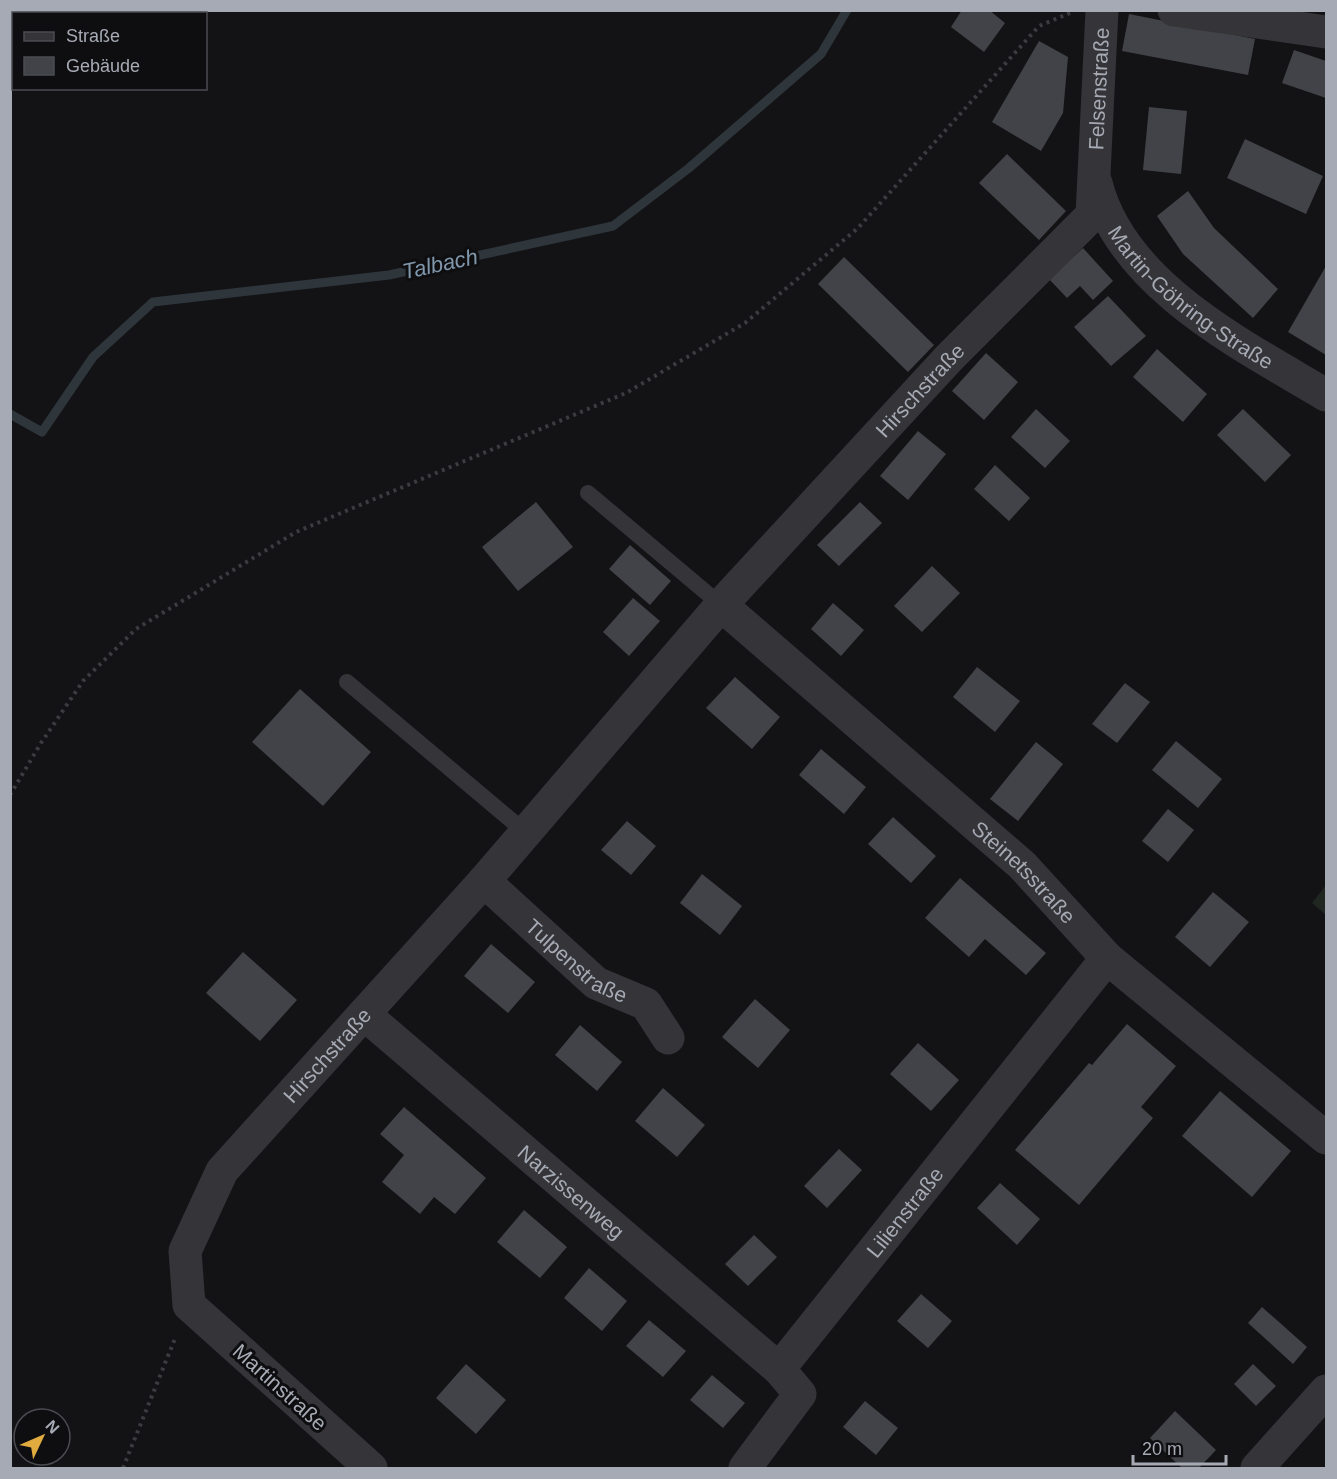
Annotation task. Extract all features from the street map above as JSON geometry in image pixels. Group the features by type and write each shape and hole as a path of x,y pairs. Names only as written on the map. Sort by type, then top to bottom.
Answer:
{"street":[{"name":"Felsenstraße","path":"1092,167 1102,10"},
{"path":"1174,10 1326,32"},
{"name":"Martin-Göhring-Straße","path":"1092,167 1108,217 1133,257 1208,324 1326,395"},
{"name":"Hirschstraße","path":"189,1305 185,1251 222,1171 484,881 524,831 721,605 949,358 1092,215 1092,167"},
{"name":"Steinetsstraße","path":"721,605 1022,865 1107,958 1326,1138"},
{"name":"Tulpenstraße","path":"484,881 596,983 646,1004 668,1038"},
{"name":"Lilienstraße","path":"779,1369 1107,958"},
{"name":"Narzissenweg","path":"364,1014 779,1369"},
{"name":"Martinstraße","path":"189,1305 371,1468"},
{"path":"745,1468 800,1394 779,1369"},
{"path":"1257,1468 1326,1391"}],"lane":[{"path":"588,493 721,605"},
{"path":"346,682 524,831"}],"path":[{"path":"10,795 40,743 83,681 136,629 296,531 626,393 745,323 858,228 1039,26 1077,10"},
{"path":"123,1468 189,1305"}],"shaded area":[{"path":"1326,885 1326,915 1312,903"}],"building":[{"path":"962,10 989,10 1005,23 984,52 951,27"},
{"path":"1129,14 1255,39 1248,75 1122,51"},
{"path":"1039,41 1068,57 1063,113 1041,151 992,122"},
{"path":"1294,50 1326,61 1326,98 1282,83"},
{"path":"1149,107 1187,111 1181,174 1143,170"},
{"path":"1245,139 1323,176 1306,214 1227,178"},
{"path":"1007,154 1066,211 1039,240 979,183"},
{"path":"1188,191 1214,228 1278,289 1253,318 1183,254 1157,216"},
{"path":"1083,248 1113,281 1093,300 1080,286 1067,298 1049,279"},
{"path":"844,257 934,345 908,372 818,284"},
{"path":"1326,266 1326,355 1288,332"},
{"path":"1108,296 1146,336 1111,366 1074,327"},
{"path":"1157,349 1207,394 1183,422 1133,377"},
{"path":"986,353 1018,382 984,420 952,391"},
{"path":"1036,409 1070,441 1045,468 1011,437"},
{"path":"1243,409 1291,455 1265,482 1217,435"},
{"path":"918,431 946,454 908,500 880,476"},
{"path":"995,465 1030,498 1009,521 974,489"},
{"path":"536,502 573,547 518,591 482,547"},
{"path":"860,502 882,523 839,566 817,545"},
{"path":"630,545 671,581 650,605 609,569"},
{"path":"932,566 960,593 922,632 894,606"},
{"path":"633,598 660,621 629,656 603,632"},
{"path":"833,603 864,630 841,656 811,629"},
{"path":"977,667 1020,701 995,732 953,697"},
{"path":"735,677 780,717 752,749 706,708"},
{"path":"1125,683 1150,702 1117,743 1092,724"},
{"path":"300,689 371,752 323,806 252,742"},
{"path":"1176,741 1222,779 1198,808 1152,770"},
{"path":"1036,742 1063,764 1018,821 990,799"},
{"path":"821,749 866,787 844,814 799,775"},
{"path":"1168,809 1194,830 1168,862 1142,841"},
{"path":"893,817 936,856 911,883 868,844"},
{"path":"627,821 656,846 631,875 601,850"},
{"path":"702,874 742,906 720,935 680,903"},
{"path":"960,878 1046,953 1026,975 985,939 969,957 925,918"},
{"path":"1213,892 1249,922 1210,967 1175,937"},
{"path":"491,944 535,982 508,1013 464,976"},
{"path":"243,952 297,1000 260,1041 206,993"},
{"path":"755,999 790,1030 758,1068 722,1037"},
{"path":"1127,1024 1176,1066 1141,1107 1153,1118 1079,1205 1015,1150 1089,1063 1092,1065"},
{"path":"580,1025 622,1062 597,1091 555,1055"},
{"path":"918,1043 959,1080 931,1111 890,1074"},
{"path":"663,1088 705,1125 677,1157 635,1121"},
{"path":"1220,1091 1291,1151 1252,1197 1182,1136"},
{"path":"404,1107 486,1178 455,1214 434,1197 420,1214 382,1182 404,1155 380,1134"},
{"path":"839,1149 862,1170 827,1208 804,1186"},
{"path":"1000,1183 1040,1219 1017,1245 977,1208"},
{"path":"524,1210 567,1247 540,1278 497,1242"},
{"path":"754,1235 777,1257 748,1286 725,1264"},
{"path":"589,1268 627,1301 602,1331 564,1298"},
{"path":"921,1294 952,1321 928,1348 897,1321"},
{"path":"1262,1307 1307,1347 1293,1364 1248,1323"},
{"path":"649,1320 686,1351 663,1377 626,1346"},
{"path":"466,1364 506,1400 476,1434 436,1398"},
{"path":"1253,1364 1276,1386 1256,1406 1234,1384"},
{"path":"712,1375 745,1403 723,1428 690,1400"},
{"path":"865,1401 898,1428 876,1455 843,1427"},
{"path":"1175,1411 1216,1450 1199,1468 1182,1468 1150,1438"}],"waterway":[{"name":"Talbach","path":"10,414 42,432 93,357 153,302 389,275 613,226 689,168 821,54 847,10"}]}
